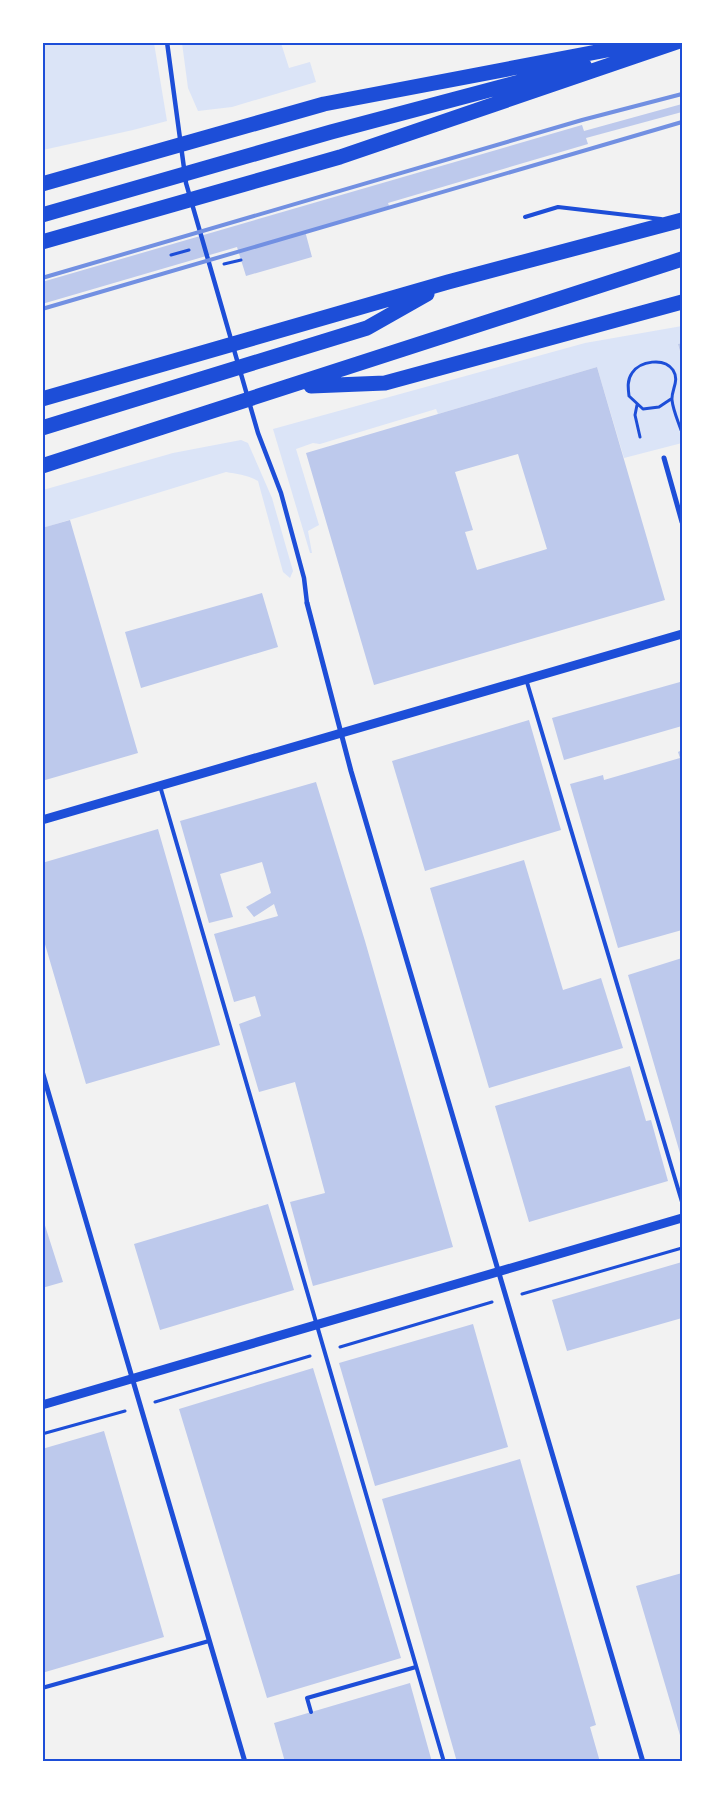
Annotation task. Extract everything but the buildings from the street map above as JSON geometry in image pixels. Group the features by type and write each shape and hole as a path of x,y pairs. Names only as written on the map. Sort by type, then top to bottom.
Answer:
{"highway":[{"path":"42,184 324,104 649,42"},
{"path":"42,215 331,132 667,42"},
{"path":"42,242 340,157 677,42"},
{"path":"42,399 448,282 679,220"},
{"path":"42,466 682,259"},
{"path":"42,428 367,328 448,282"},
{"path":"294,386 385,383 682,302"}],"street":[{"path":"167,42 186,183 258,433 281,493 304,578 307,603 340,733 643,1762"},
{"path":"664,458 682,522"},
{"path":"42,820 682,634"},
{"path":"42,1071 244,1762"},
{"path":"42,1405 682,1218"}],"lane":[{"path":"525,217 558,207 679,220"},
{"path":"526,679 682,1202"},
{"path":"160,786 323,1352 444,1762"},
{"path":"42,1688 209,1640"},
{"path":"311,1712 307,1698 416,1667"}],"path":[{"path":"672,399 659,407 644,409 637,405 629,396 629,378 633,371 651,362 663,362 672,368 676,377 672,399 681,430"},
{"path":"637,405 635,416 640,438"},
{"path":"42,1434 682,1248"}],"shaded area":[{"path":"43,42 154,43 167,121 43,150"},
{"path":"182,43 281,43 289,68 310,62 316,82 232,107 198,111 188,88"},
{"path":"682,326 682,343 678,344 682,361 682,443 624,458 597,367 438,414 436,409 320,444 313,443 296,449 319,525 308,531 312,553 310,553 273,429 585,343"},
{"path":"241,440 248,443 272,498 293,571 290,578 283,572 258,481 238,474 226,472 43,528 43,490 173,453"}],"railway":[{"path":"42,278 582,120 682,94"},
{"path":"42,309 682,122"}]}
